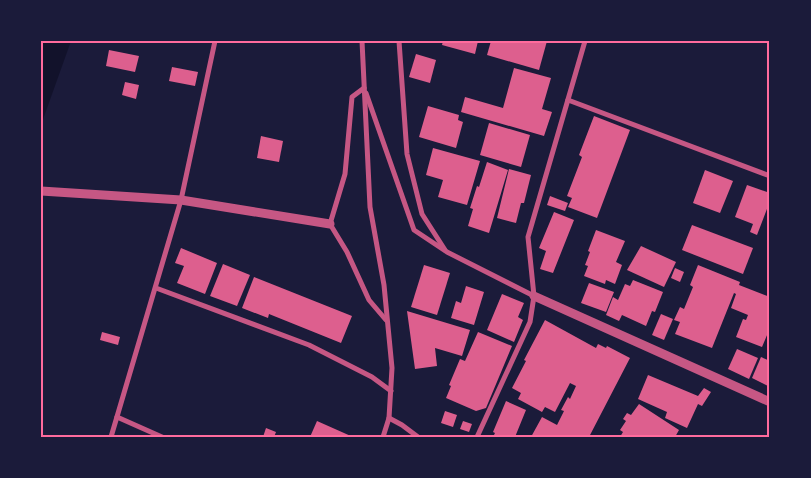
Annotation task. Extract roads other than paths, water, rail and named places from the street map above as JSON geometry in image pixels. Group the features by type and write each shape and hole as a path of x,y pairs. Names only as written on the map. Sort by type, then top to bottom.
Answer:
{"street":[{"path":"111,437 181,200 214,41"},
{"path":"362,41 370,207 384,285 392,368 389,418 383,437"},
{"path":"399,41 407,154 422,214 447,252"},
{"path":"477,437 530,322 534,296 528,237 585,41"},
{"path":"364,88 352,97 345,174 330,224 347,252 369,300 387,321"},
{"path":"364,88 414,230 447,252 534,296 770,402"},
{"path":"568,100 770,176"},
{"path":"46,191 181,200 330,224"},
{"path":"156,288 309,345 372,377 391,391"},
{"path":"117,417 162,437"},
{"path":"389,418 418,437"}]}
